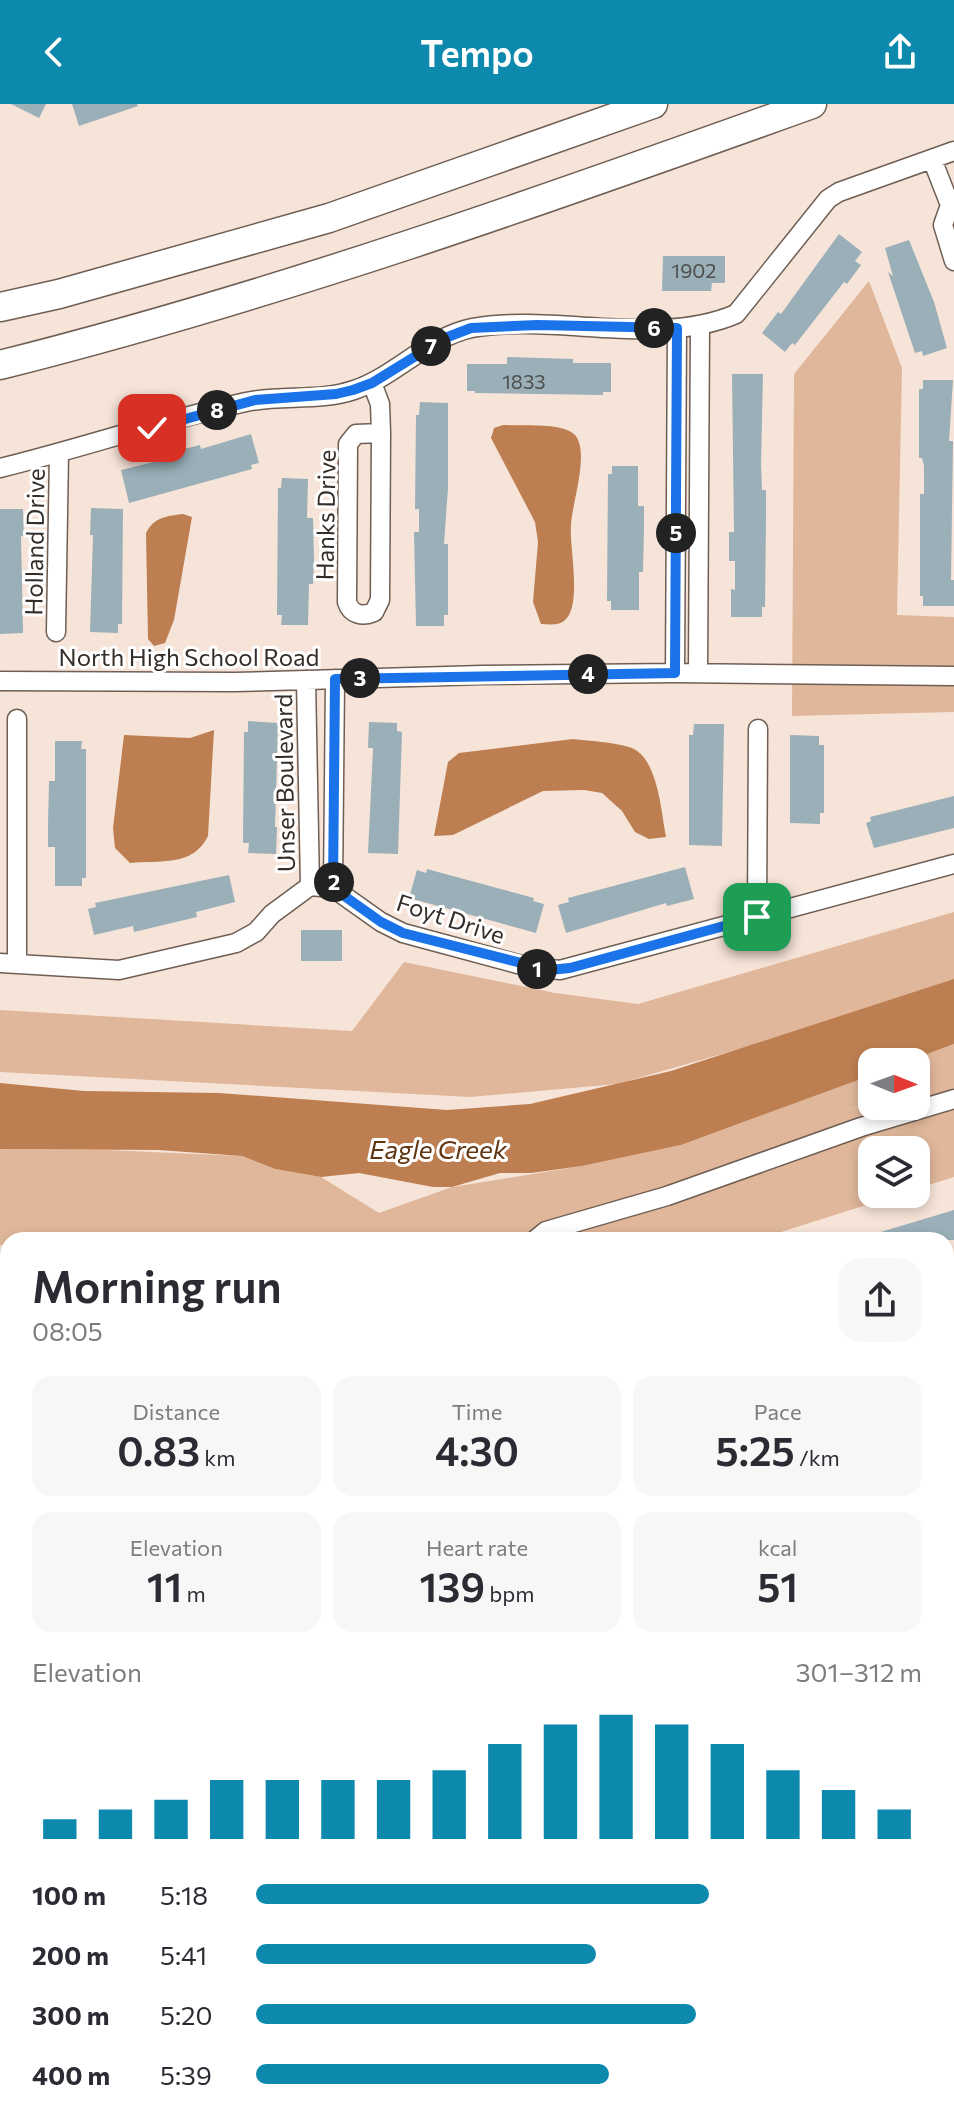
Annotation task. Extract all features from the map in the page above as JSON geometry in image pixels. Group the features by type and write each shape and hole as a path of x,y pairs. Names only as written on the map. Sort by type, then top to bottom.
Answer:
{"highway":[{"path":"0,307 59,294 329,218 653,104"},
{"path":"0,365 177,318 375,258 812,104"}],"street":[{"path":"0,468 245,402 336,394 372,383 445,338 471,328 537,325 677,328 736,314 828,199 839,192 954,151"},
{"path":"932,159 952,206 943,225 954,261"},
{"path":"698,673 700,325"},
{"path":"675,673 677,328"},
{"name":"Hanks Drive","path":"372,383 380,404 381,433 380,600 372,613 359,615 350,609 347,602 348,444 356,434 381,433"},
{"path":"677,435 699,436"},
{"name":"Holland Drive","path":"56,632 59,453"},
{"path":"676,552 698,553"},
{"name":"North High School Road","path":"0,681 306,680 675,673 954,676"},
{"name":"Unser Boulevard","path":"333,888 335,679"},
{"name":"Unser Boulevard","path":"306,680 310,886"},
{"path":"17,719 8,964 119,970 236,943 256,932 289,899 310,886 333,888"},
{"path":"757,917 758,729"},
{"name":"Foyt Drive","path":"333,888 381,922 403,933 549,970 570,968 954,864"},
{"path":"545,1232 667,1196 861,1127 954,1099"}],"shaded area":[{"path":"869,281 902,368 897,615 954,617 954,712 792,716 794,374"},
{"path":"954,912 954,988 617,1084 470,1097 0,1072 0,1010 352,1031 404,962 555,993 638,1004"},
{"path":"954,1044 954,1177 930,1185 930,1136 858,1136 858,1208 781,1232 0,1232 0,1149 242,1156 275,1169 321,1177 379,1213 452,1187 582,1166 681,1145 858,1080 858,1107 845,1111 858,1107 858,1120 930,1120 930,1053"}],"water":[{"path":"503,425 561,428 575,435 579,443 581,465 571,525 573,603 570,614 559,624 541,624 533,602 538,542 535,522 491,438 494,428"},
{"path":"183,514 192,517 174,620 165,643 154,646 148,639 146,533 157,520"},
{"path":"214,730 208,836 202,846 194,853 175,860 130,863 115,848 113,828 124,735 190,738"},
{"path":"573,739 616,744 639,752 652,772 666,837 649,839 635,832 622,811 602,793 584,790 543,791 453,835 434,836 448,762 459,753"},
{"name":"Eagle Creek","path":"954,979 954,1044 930,1053 930,1048 858,1048 858,1080 681,1145 582,1166 531,1173 500,1173 452,1187 433,1187 359,1173 321,1177 275,1169 242,1156 159,1150 0,1149 0,1083 84,1091 219,1093 447,1110 530,1104 671,1071"}],"building":[{"path":"11,104 46,104 39,118"},
{"path":"72,104 137,104 138,106 79,126"},
{"path":"839,234 862,252 855,261 861,265 795,345 792,343 785,352 762,333 778,312 781,314"},
{"path":"909,240 934,302 947,348 923,356 922,351 915,353 888,272 893,276 885,248"},
{"path":"663,256 725,256 725,283 712,283 711,291 662,291"},
{"path":"507,357 611,363 611,392 603,392 603,395 467,391 467,364 507,364"},
{"path":"732,374 763,374 761,465 762,490 766,490 766,520 765,607 762,607 762,617 731,617 731,589 735,590 735,561 729,561 729,532 734,532"},
{"path":"923,380 953,380 949,441 953,441 951,580 954,580 954,606 923,606 923,596 920,596 920,494 924,494 924,466 922,458 919,458 919,389 923,389"},
{"path":"420,402 448,403 448,488 444,544 448,544 448,615 444,615 444,626 416,626 414,532 419,532 419,509 415,509 416,415 419,415"},
{"path":"251,434 259,463 251,465 252,469 129,503 121,470 174,457 172,452 200,445 201,449"},
{"path":"612,466 638,466 638,506 644,506 639,610 611,610 611,601 607,601 608,474 612,474"},
{"path":"282,478 308,479 307,518 313,518 314,560 313,584 309,584 308,625 281,625 282,615 277,615 278,488 281,488"},
{"path":"91,508 123,509 122,624 118,624 118,633 90,632"},
{"path":"0,509 23,509 23,633 0,634"},
{"path":"248,721 278,723 276,854 248,853 249,843 243,843 244,732 248,732"},
{"path":"369,722 397,723 397,731 402,732 398,854 368,853 373,748 368,748"},
{"path":"694,724 724,724 722,846 689,845 689,735 693,735"},
{"path":"790,735 819,736 819,745 824,745 824,813 820,813 820,824 790,823"},
{"path":"55,741 82,741 81,749 86,749 86,878 82,878 82,886 55,886 55,847 48,847 48,824 49,781 55,781"},
{"path":"954,796 954,828 874,848 866,823 871,821 870,817"},
{"path":"685,867 694,899 667,906 666,903 566,933 558,905 569,902 568,898"},
{"path":"427,869 534,898 533,901 544,904 536,933 409,898 417,870 426,873"},
{"path":"229,875 235,902 196,912 197,917 134,932 133,926 94,935 88,909 96,907 95,903"},
{"path":"301,930 342,930 342,961 301,961"},
{"path":"954,1210 954,1232 881,1232"}],"route":[{"path":"152,428 255,400 353,390 372,383 454,333 471,328 537,325 677,328 675,673 335,679 333,888 381,922 403,933 549,970 570,968 757,917"}]}
